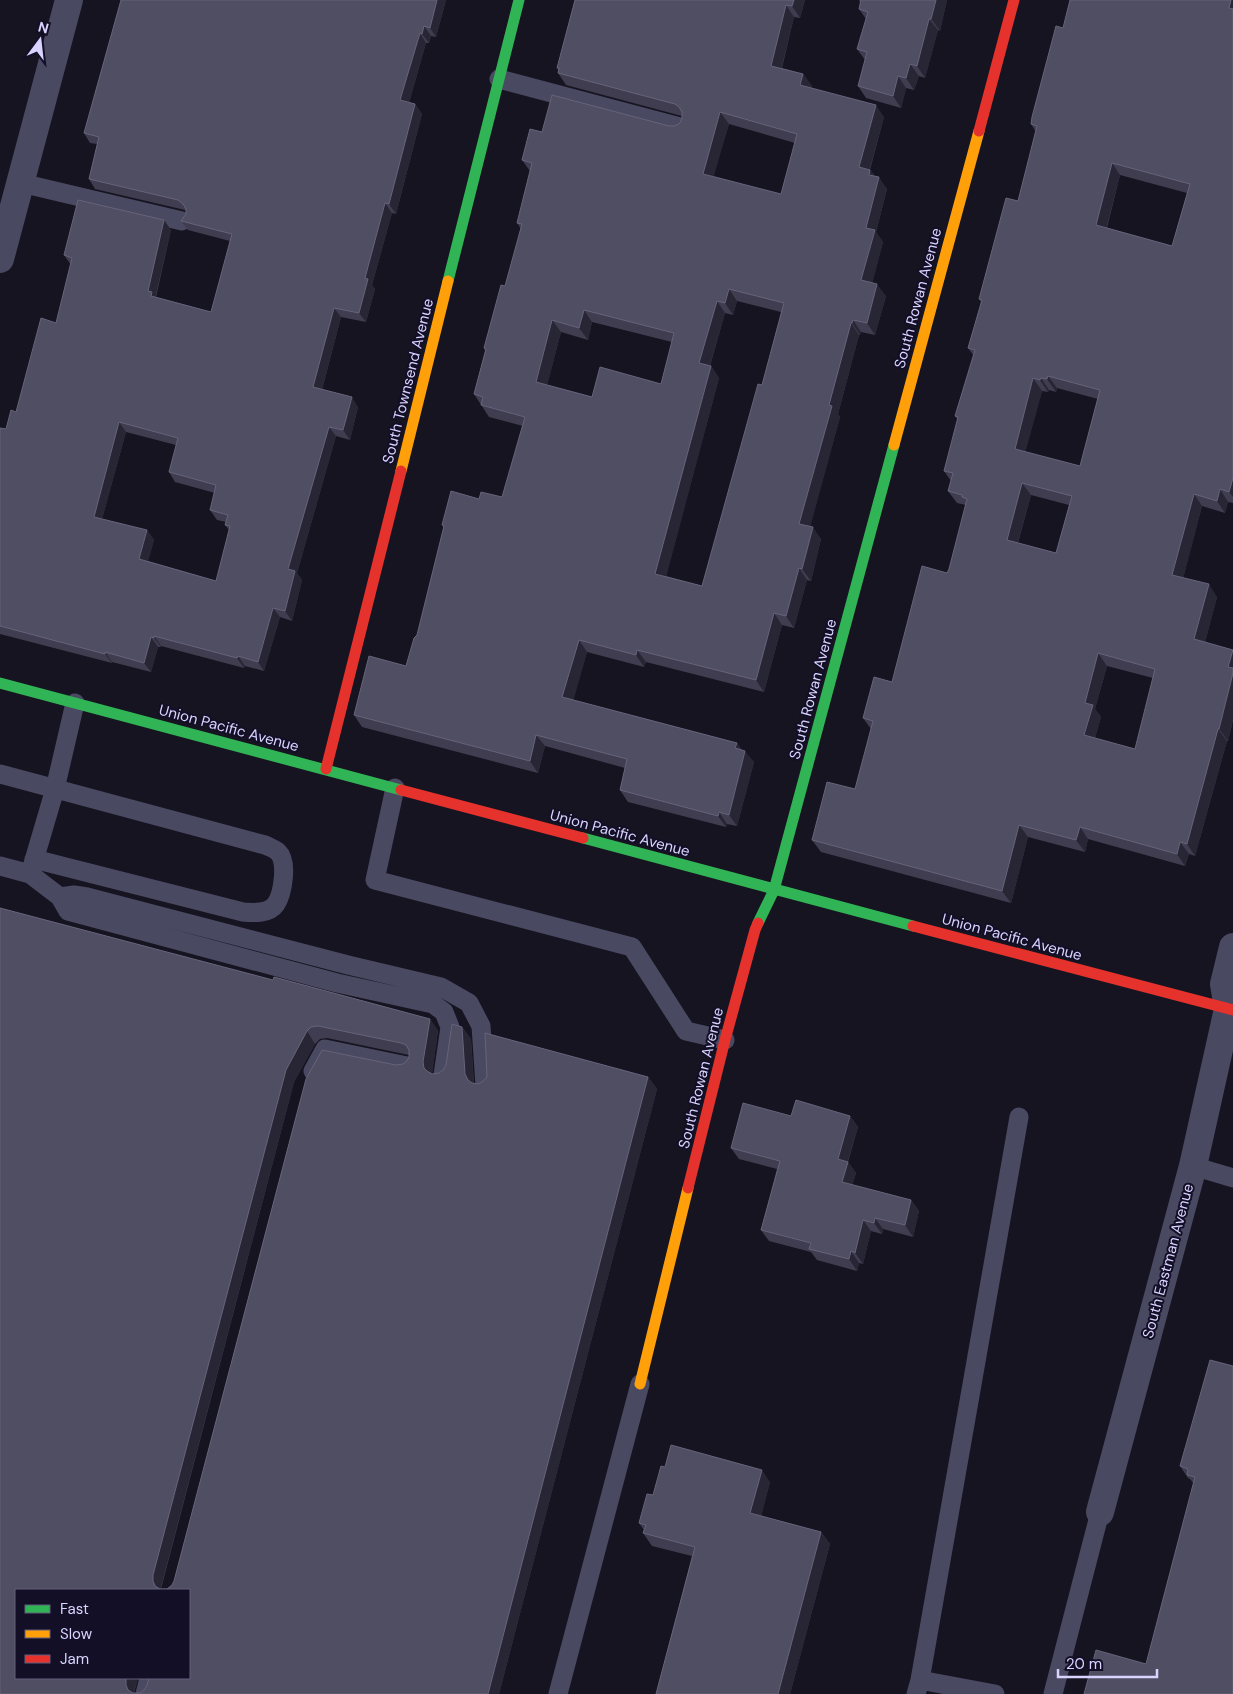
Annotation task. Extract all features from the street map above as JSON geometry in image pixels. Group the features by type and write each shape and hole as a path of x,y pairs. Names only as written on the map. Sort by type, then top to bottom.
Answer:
{"street":[{"path":"0,258 69,0"},
{"name":"South Townsend Avenue","path":"326,769 519,0"},
{"name":"South Rowan Avenue","path":"640,1384 725,1040 755,930 774,890 1014,0"},
{"name":"Union Pacific Avenue","path":"0,683 774,890 1231,1007"},
{"name":"South Eastman Avenue","path":"1100,1512 1193,1166 1231,1007 1224,984 1233,947"}],"lane":[{"path":"499,79 680,127"},
{"path":"21,183 182,221"},
{"path":"32,867 55,790 75,703"},
{"path":"0,774 265,845 279,852 285,865 276,904 270,909 257,914 32,867 0,866"},
{"path":"395,788 375,880 632,947 686,1031 725,1040"},
{"path":"32,867 60,897 68,911 337,983 433,1004 444,1012 450,1027 443,1075"},
{"path":"60,897 74,895 87,897 348,965 441,987 469,1003 481,1026 485,1085"},
{"path":"304,1087 325,1050 407,1066"},
{"path":"995,1694 918,1687 1019,1117"},
{"path":"1193,1166 1233,1178"},
{"path":"558,1694 640,1384"},
{"path":"1053,1694 1100,1512"},
{"path":"145,1694 149,1679"}],"building":[{"path":"121,0 437,0 430,28 424,26 422,34 420,33 400,100 415,104 389,204 385,203 365,278 368,279 359,313 334,308 313,387 352,397 343,430 329,427 288,569 295,571 285,611 273,608 258,662 154,636 154,638 151,637 144,663 0,626 0,428 6,429 11,410 16,412 41,318 56,323 72,258 64,255 78,200 164,220 148,291 152,292 151,296 211,312 232,234 181,221 186,214 186,209 178,200 89,179 99,137 84,133","holes":["119,422 178,438 169,472 216,485 210,510 228,515 225,525 230,526 216,581 139,559 147,530 94,517"]},
{"path":"575,0 794,0 792,6 786,5 771,66 803,74 800,85 876,105 859,167 870,170 869,175 879,177 866,228 875,230 861,280 877,284 867,323 853,320 851,323 829,405 832,406 799,524 813,527 802,569 799,568 786,616 774,613 756,680 637,650 636,655 579,640 562,697 737,743 735,748 745,751 729,815 719,812 718,816 620,790 627,759 536,735 530,761 354,715 369,656 406,666 414,638 417,635 451,491 479,499 481,492 502,497 525,417 481,405 483,397 474,394 501,285 505,286 522,224 517,223 532,163 522,160 530,129 542,132 552,95 669,126 675,126 680,123 682,118 682,112 675,104 558,73 559,68 557,68","holes":["720,112 797,134 781,194 703,174","729,289 784,303 762,385 758,384 702,586 655,574 711,366 699,363 717,301 725,303","584,310 674,333 661,384 600,367 592,397 536,382 552,320 579,328"]},
{"path":"861,0 936,0 917,66 910,64 906,78 898,76 893,96 858,86 867,52 857,49 868,12 859,9"},
{"path":"1070,0 1231,0 1229,8 1233,9 1233,478 1229,492 1220,489 1217,501 1194,494 1172,575 1209,584 1194,639 1233,650 1228,667 1233,668 1233,673 1187,844 1180,842 1177,854 1080,827 1076,840 1019,825 1002,891 812,840 827,782 855,789 873,721 863,718 874,677 892,682 922,566 947,573 949,569 967,499 962,497 962,495 948,491 953,473 944,471 958,417 955,416 975,350 968,348 982,300 979,299 1006,198 1018,201 1037,126 1031,124 1032,117 1056,26 1063,28","holes":["1112,163 1190,184 1172,246 1096,225","1048,376 1100,390 1080,466 1015,449 1033,378 1047,379","1022,483 1072,496 1056,553 1007,540","1098,653 1155,669 1135,749 1084,735 1093,705 1085,703"]},
{"path":"0,908 273,980 274,977 430,1019 423,1062 424,1068 432,1074 439,1073 446,1065 452,1024 462,1027 465,1074 472,1083 478,1084 487,1077 485,1033 648,1077 488,1694 0,1694","holes":["318,1026 406,1045 409,1050 409,1057 403,1064 396,1065 322,1050 306,1079 174,1581 167,1589 190,1589 190,1679 149,1679 145,1689 140,1693 133,1693 128,1690 126,1679 15,1679 15,1589 160,1589 155,1586 153,1575 286,1070 307,1031 311,1027"]},
{"path":"796,1100 850,1116 838,1159 848,1162 842,1182 911,1200 905,1225 875,1218 874,1223 863,1220 855,1253 851,1251 849,1259 809,1249 811,1243 761,1230 780,1161 731,1148 743,1103 791,1116"},
{"path":"1210,1360 1233,1366 1233,1694 1084,1694 1096,1650 1146,1664 1195,1477 1187,1475 1188,1469 1180,1466"},
{"path":"671,1445 762,1470 750,1513 821,1532 778,1694 656,1694 695,1547 643,1533 646,1525 639,1523 647,1494 653,1495 661,1466 665,1467"}],"traffic: fast":[{"path":"448,281 519,0"},
{"path":"758,923 774,890 894,445"},
{"path":"0,683 401,790"},
{"path":"583,838 913,926"}],"traffic: slow":[{"path":"894,445 979,131"},
{"path":"401,471 448,281"},
{"path":"640,1384 688,1188"}],"traffic: jam":[{"path":"979,131 1014,0"},
{"path":"326,769 401,471"},
{"path":"401,790 583,838"},
{"path":"688,1188 725,1040 758,923"},
{"path":"913,926 1233,1010"}]}
